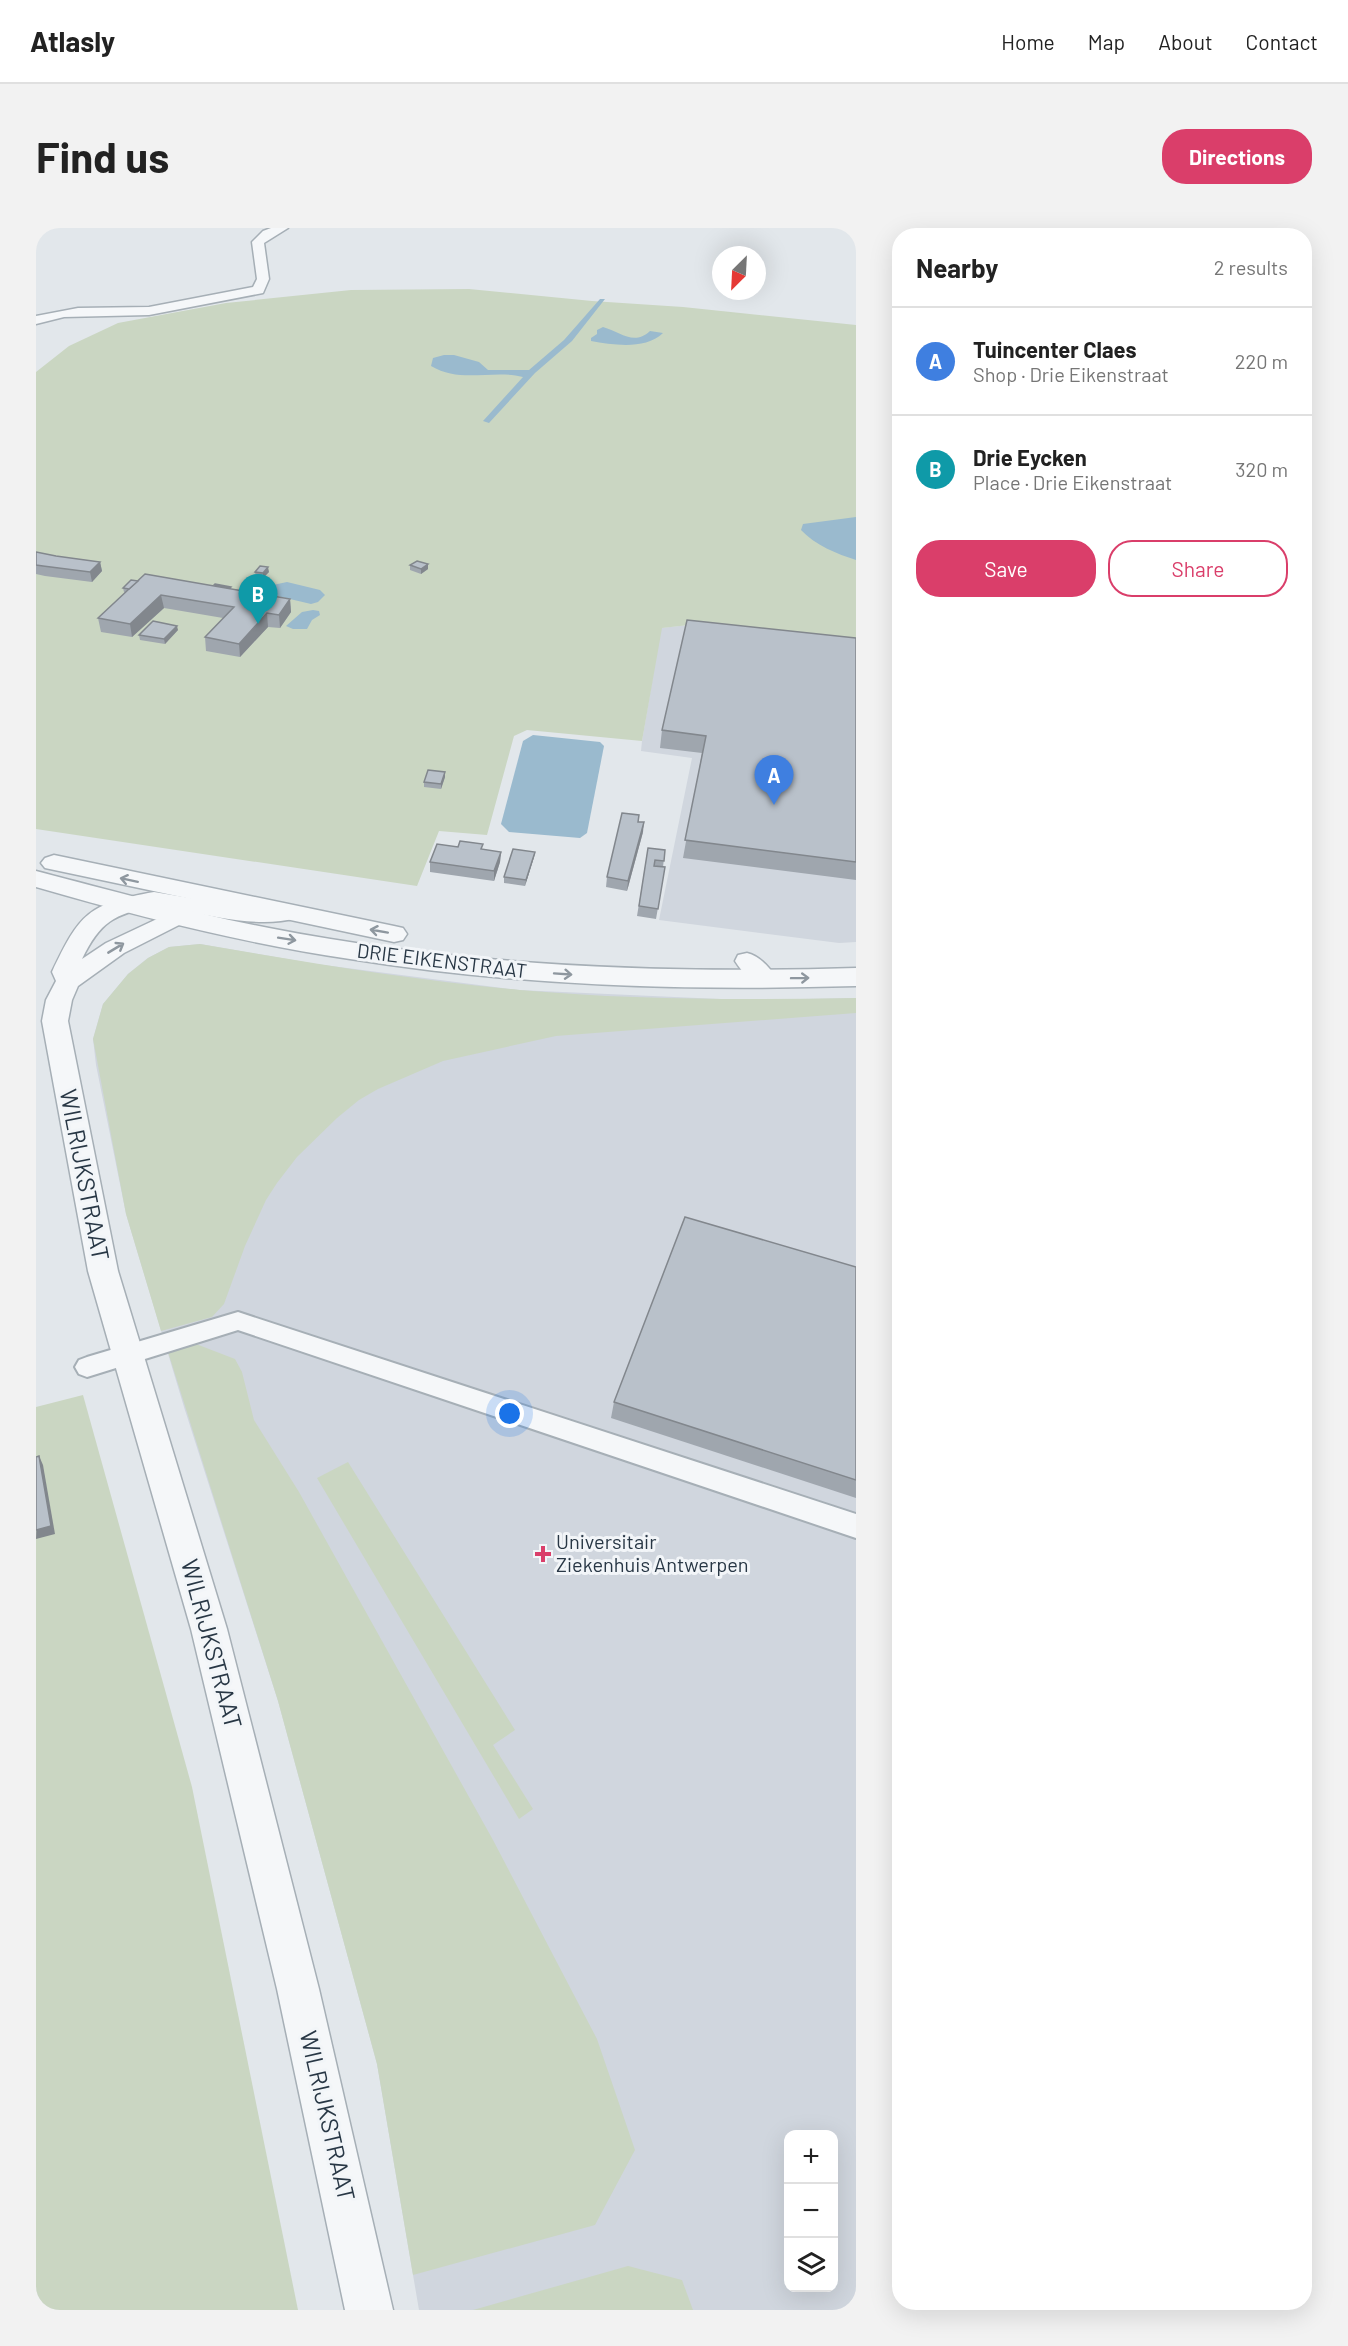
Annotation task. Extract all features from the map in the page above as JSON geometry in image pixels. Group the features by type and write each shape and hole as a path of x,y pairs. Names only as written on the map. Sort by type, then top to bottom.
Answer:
{"street":[{"path":"36,320 62,313 122,314 151,311 258,290 263,279 258,242 267,234 282,228"},
{"name":"DRIE EIKENSTRAAT","path":"36,859 380,932 493,948 856,977"},
{"name":"DRIE EIKENSTRAAT","path":"46,882 123,905 177,917 299,941 465,966 605,976 756,970 856,959"},
{"name":"WILRIJKSTRAAT","path":"46,882 79,898 87,918 64,972 68,981 55,1021 103,1271 209,1629 298,1989 369,2310"},
{"name":"WILRIJKSTRAAT","path":"82,934 95,920 123,905 154,899 249,915 289,913"},
{"path":"68,981 115,948 177,917"},
{"path":"87,1367 238,1321 856,1526"}],"shaded area":[{"path":"698,624 856,648 856,942 839,943 659,920 692,758 641,751 642,741 661,628"},
{"name":"Universitair Ziekenhuis Antwerpen","path":"200,944 316,964 518,990 742,1000 856,998 856,2310 419,2310 377,2064 278,1701 184,1407 126,1214 96,1065 93,1039 103,1004 128,974 148,958 169,947"}],"green space":[{"path":"469,289 683,307 856,325 856,648 698,624 662,628 642,741 527,730 514,736 487,835 439,831 417,886 36,829 36,372 69,346 118,323 226,303 351,290"},
{"path":"200,944 399,976 520,990 604,996 688,998 856,998 856,1013 556,1036 443,1061 378,1089 359,1100 337,1118 297,1157 277,1183 266,1200 245,1246 224,1304 212,1317 161,1331 126,1214 93,1039 103,1004 128,974 148,958 169,947"},
{"path":"196,1344 235,1359 242,1372 254,1420 299,1492 493,1840 597,2039 635,2150 595,2225 413,2275 377,2064 278,1701 168,1352"},
{"path":"83,1395 192,1787 298,2310 36,2310 36,1407"},
{"path":"348,1462 515,1730 493,1745 533,1809 519,1819 317,1478"},
{"path":"628,2266 682,2280 693,2310 473,2310"}],"water":[{"path":"600,299 605,299 572,341 535,373 489,423 483,421 523,377 500,374 454,374 431,366 433,358 454,355 479,362 488,370 529,370 564,340"},
{"path":"603,327 633,338 650,331 663,333 647,342 629,345 591,341 591,338 597,334 597,330"},
{"path":"856,517 856,560 827,548 801,530 803,524"},
{"path":"287,582 320,590 325,595 318,602 311,604 273,595 268,591 273,585"},
{"path":"319,611 320,615 312,620 307,629 293,629 286,626 302,612"},
{"path":"533,735 600,742 604,746 587,833 580,838 509,832 501,824 523,741"}],"building":[{"path":"36,552 100,562 90,572 36,565"},
{"path":"417,561 428,564 421,569 410,565"},
{"path":"260,566 268,567 263,573 255,572"},
{"path":"145,574 290,599 279,615 267,613 239,644 205,637 234,607 161,595 130,624 98,618"},
{"path":"131,580 138,581 129,589 123,588"},
{"path":"687,620 856,638 856,862 685,840 706,736 662,730"},
{"path":"153,621 177,626 164,639 139,635"},
{"path":"428,770 445,772 441,784 424,782"},
{"path":"622,813 639,815 638,822 644,822 628,881 607,877"},
{"path":"460,841 483,844 481,849 501,852 494,871 430,862 437,844 458,847"},
{"path":"648,848 665,850 664,861 655,860 654,866 665,867 658,909 639,906"},
{"path":"513,849 535,852 526,880 504,877"},
{"path":"685,1217 856,1267 856,1480 614,1402"},
{"path":"39,1456 51,1526 36,1530 36,1457"}],"place":[{"name":"Drie Eycken","path":"258,624"},
{"name":"Tuincenter Claes","path":"774,805"},
{"name":"Universitair Ziekenhuis Antwerpen","path":"543,1554"}]}
